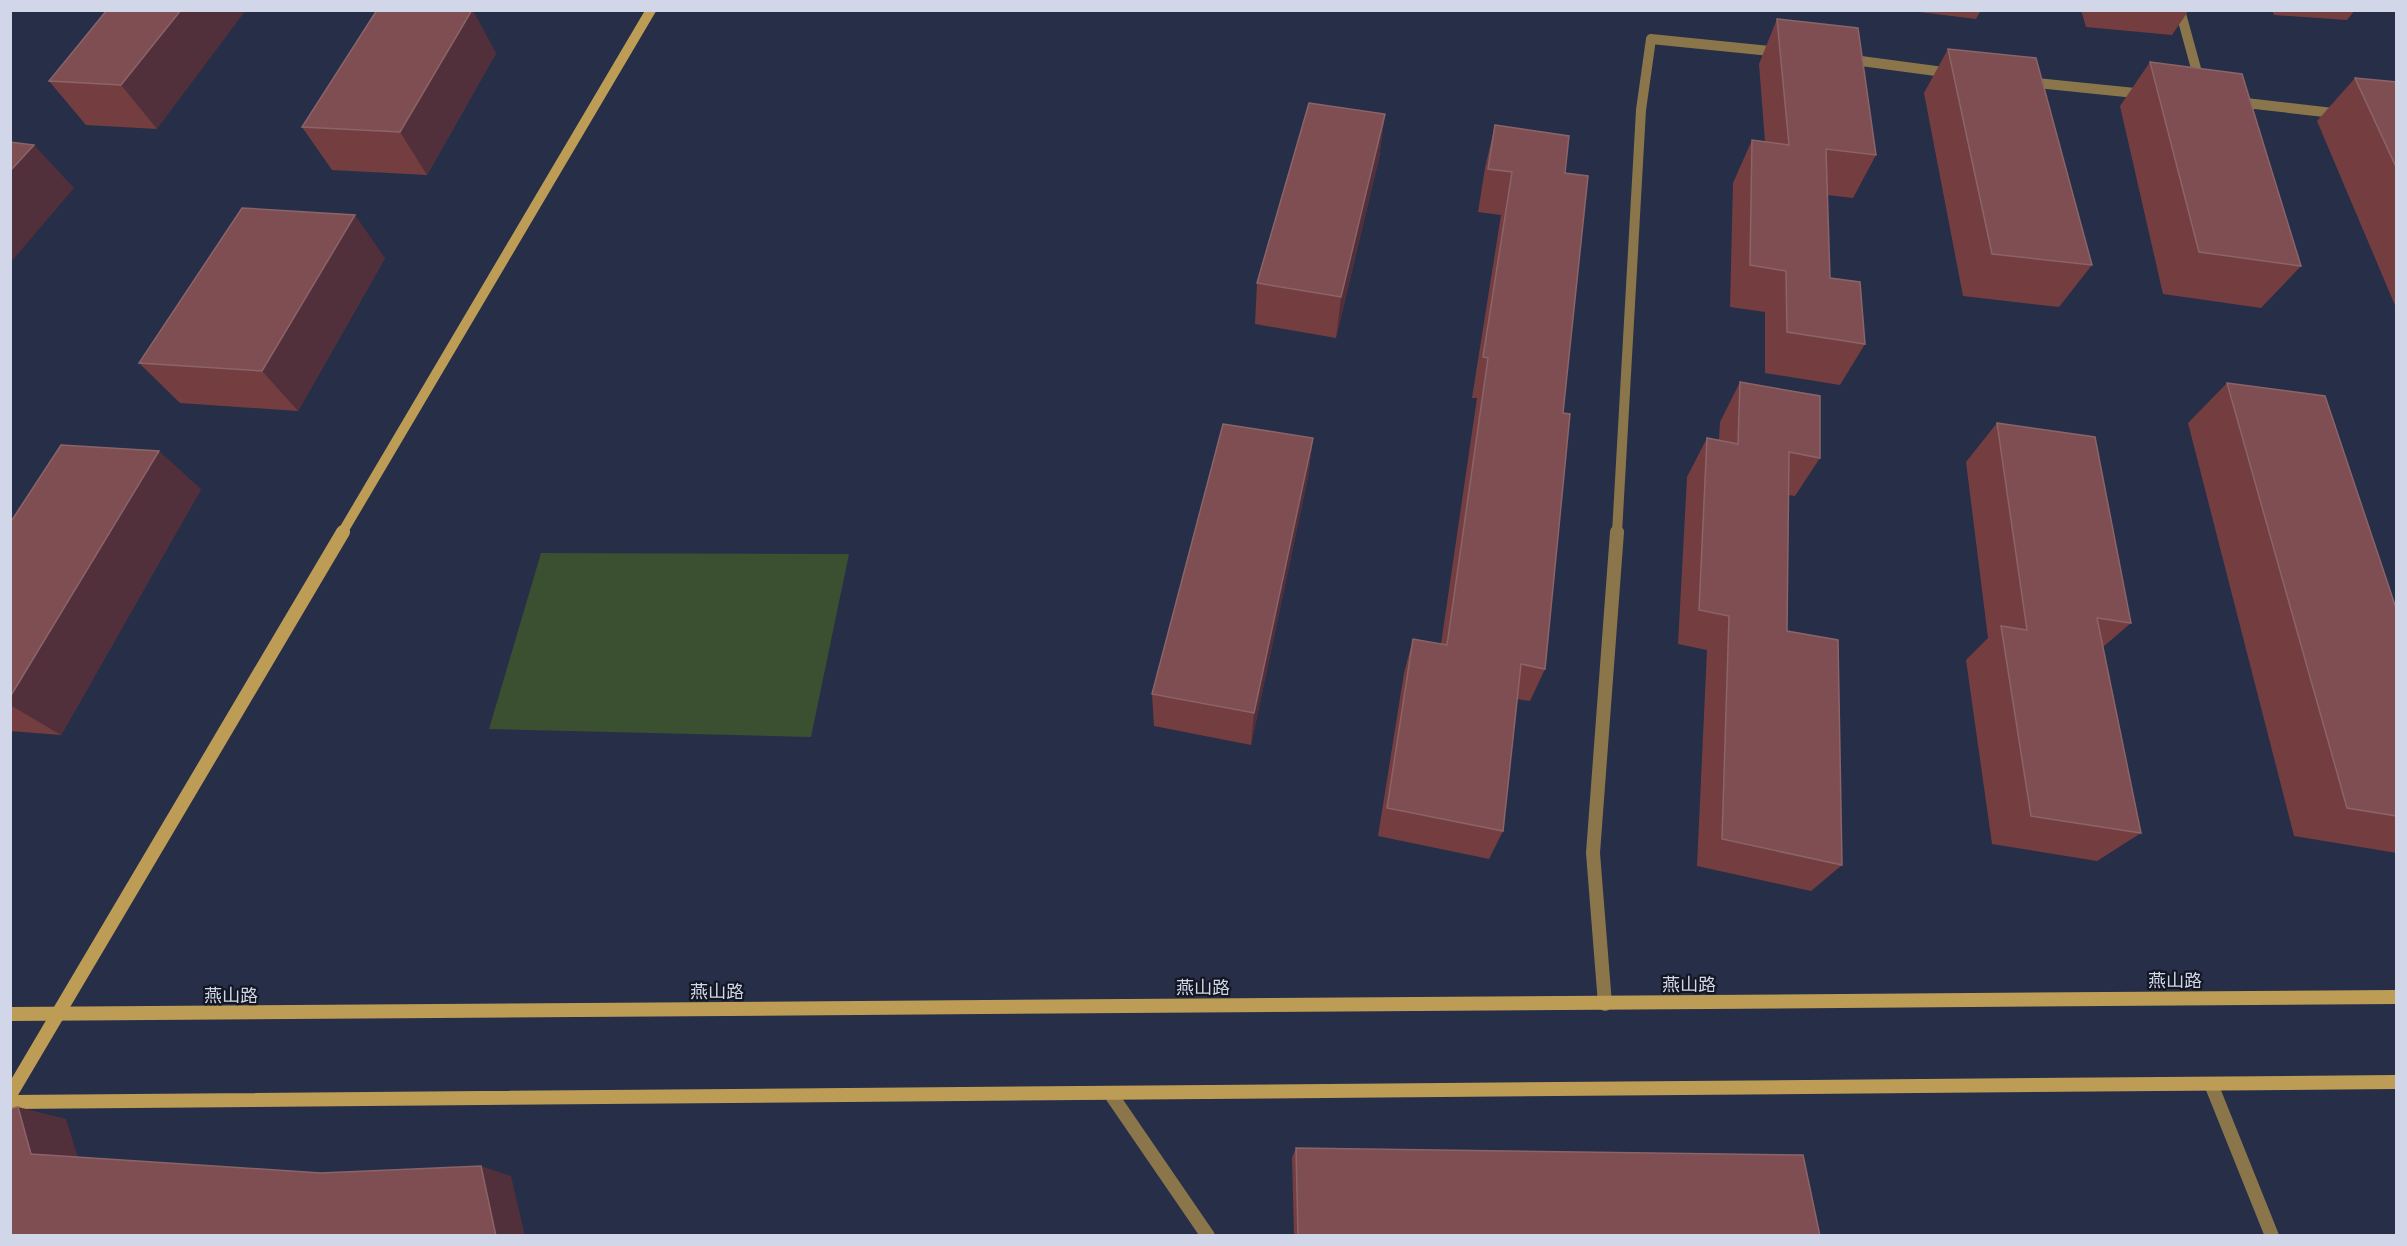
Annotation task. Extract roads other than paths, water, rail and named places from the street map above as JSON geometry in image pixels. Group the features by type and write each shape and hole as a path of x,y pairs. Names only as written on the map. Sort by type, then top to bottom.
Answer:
{"street":[{"path":"10,1095 651,10"},
{"path":"2180,10 2201,88"},
{"path":"1605,1004 1593,853 1622,464 1641,110 1651,39 1789,53"},
{"path":"1835,58 1961,74"},
{"path":"2018,81 2157,95"},
{"path":"2224,101 2349,115"},
{"name":"燕山路","path":"10,1014 57,1016 2397,998"},
{"path":"10,1102 2397,1082"},
{"path":"2211,1084 2272,1236"},
{"path":"1110,1093 1208,1236"}]}
